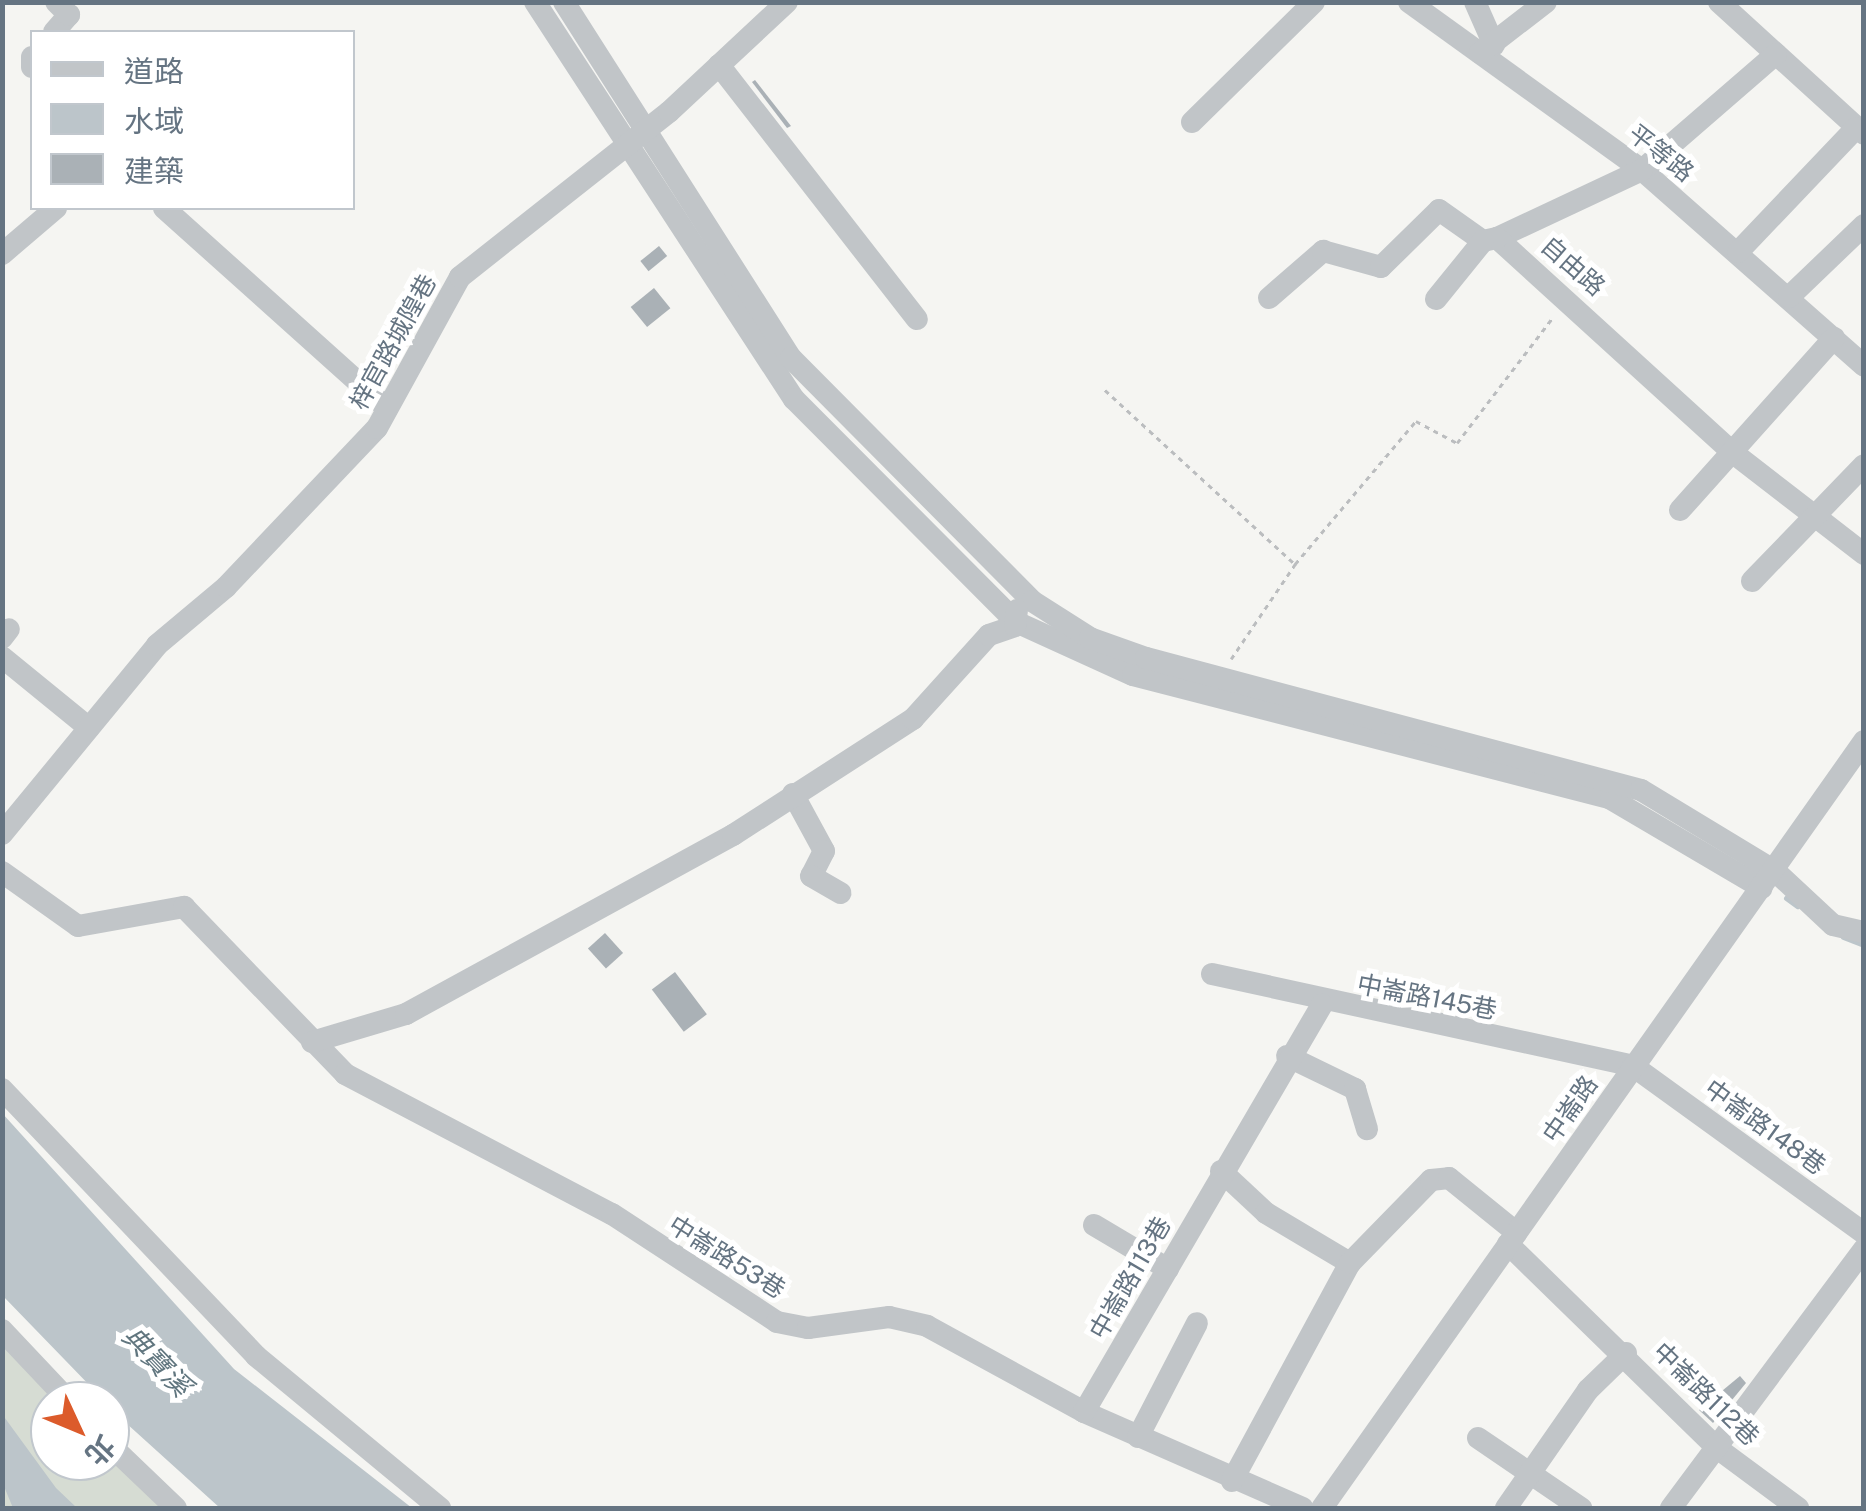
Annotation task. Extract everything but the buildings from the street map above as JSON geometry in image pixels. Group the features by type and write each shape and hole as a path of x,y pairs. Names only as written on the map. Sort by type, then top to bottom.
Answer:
{"street":[{"path":"56,2 69,15 56,30"},
{"path":"535,2 638,137 791,358 804,390 1022,610 1133,675 1422,741"},
{"path":"564,2 638,137"},
{"name":"梓官路城隍巷","path":"2,834 157,644 346,465 388,408 460,277 638,137 787,2"},
{"path":"1192,122 1314,2"},
{"name":"平等路","path":"1409,2 1487,49 1642,170 1864,366"},
{"path":"1476,2 1487,49 1546,2"},
{"path":"1719,2 1860,131 1738,252"},
{"name":"自由路","path":"1490,240 1642,170 1776,54"},
{"path":"719,65 917,319"},
{"path":"2,254 54,210"},
{"path":"166,210 388,408"},
{"path":"1269,298 1323,251 1381,267 1439,210 1490,240 1436,299"},
{"path":"1788,298 1864,225"},
{"name":"自由路","path":"1490,240 1570,296 1732,452 1864,554"},
{"path":"1680,510 1834,338"},
{"path":"1752,581 1864,465"},
{"path":"1022,610 1090,638 1222,672 1422,741 1611,799 1769,880 1833,925 1864,932"},
{"path":"2,872 78,926 184,907 312,1042 406,1014 606,911 913,719 989,635 1022,610"},
{"path":"2,657 90,728"},
{"name":"中崙路","path":"1328,1506 1864,741"},
{"path":"793,794 824,851 811,876 840,892"},
{"name":"中崙路145巷","path":"1212,974 1322,1004 1634,1066"},
{"name":"中崙路113巷","path":"1084,1412 1286,1056 1322,1004"},
{"name":"中崙路53巷","path":"312,1042 345,1074 612,1214 778,1322 808,1328 890,1317 927,1326 1084,1412 1232,1482 1303,1508"},
{"path":"1286,1056 1355,1089 1367,1129"},
{"name":"中崙路148巷","path":"1634,1066 1864,1233"},
{"path":"2,1089 256,1356 440,1508"},
{"path":"1221,1171 1266,1213 1350,1263"},
{"path":"1232,1482 1350,1263 1439,1175 1512,1239"},
{"path":"1094,1226 1168,1269"},
{"name":"中崙路112巷","path":"1512,1239 1717,1448 1798,1508"},
{"path":"1671,1508 1864,1249"},
{"path":"1138,1437 1198,1323"},
{"path":"2,1330 50,1381"},
{"name":"中崙路112巷","path":"1506,1508 1529,1473 1626,1353"},
{"path":"1478,1438 1581,1508"},
{"path":"130,1464 176,1508"}],"path":[{"path":"1222,672 1296,564 1416,421 1456,443 1570,296"},
{"path":"1105,390 1296,564"}],"shaded area":[{"path":"2,1344 36,1381 30,1381 30,1481 130,1481 130,1478 161,1508 3,1508"}],"water":[{"name":"典寶溪","path":"2,1113 234,1369 412,1508 220,1508 130,1427 130,1381 85,1381 3,1296"},
{"path":"2,1414 30,1452 30,1481 51,1481 77,1508 13,1508 3,1484"}],"waterway":[{"path":"1786,898 1797,906"},
{"path":"1843,937 1864,945"}]}
